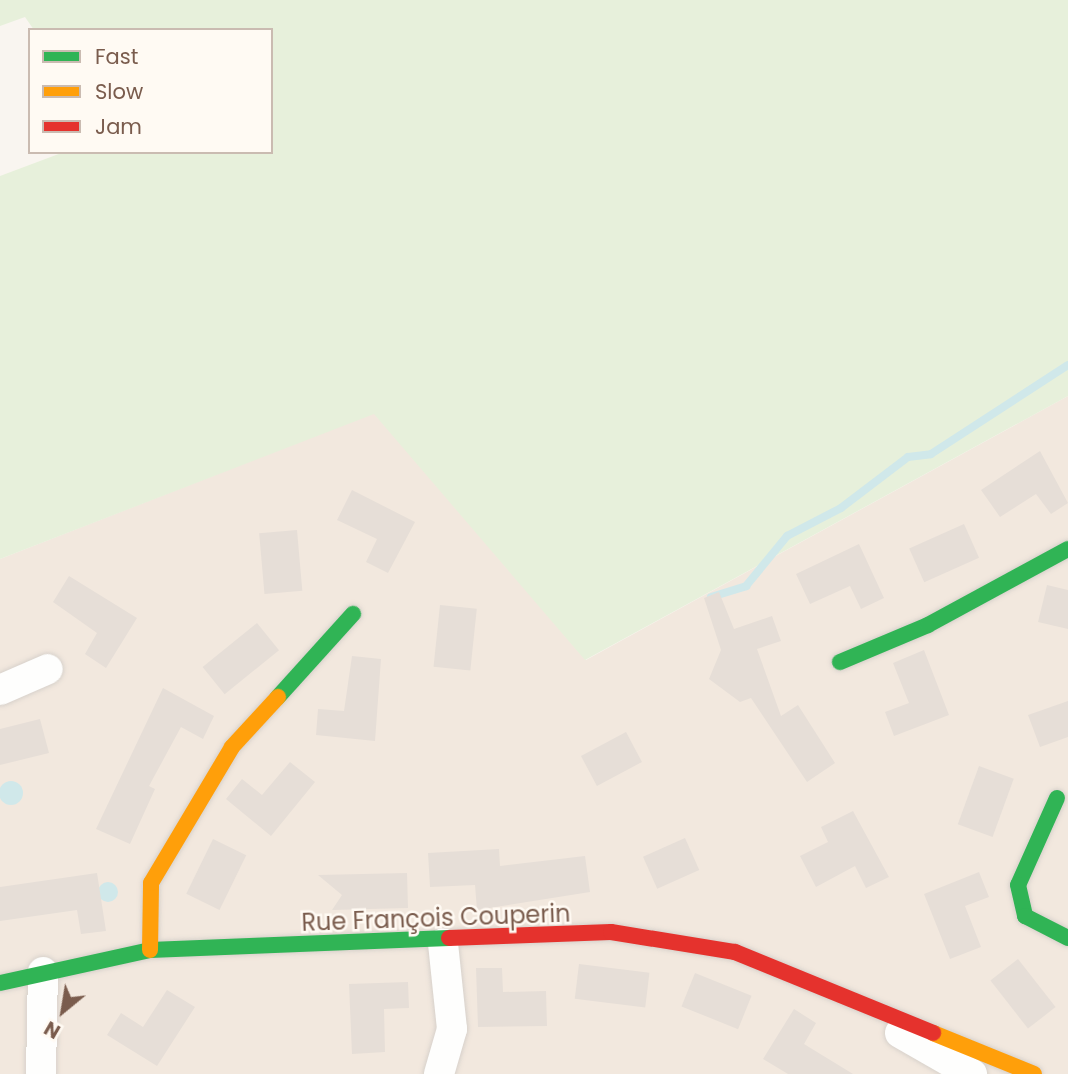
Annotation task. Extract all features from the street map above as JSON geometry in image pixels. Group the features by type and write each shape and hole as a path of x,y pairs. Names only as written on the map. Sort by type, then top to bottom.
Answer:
{"street":[{"path":"840,662 928,625 1068,549"},
{"path":"150,950 151,883 232,747 353,614"},
{"path":"0,690 48,669"},
{"path":"1057,797 1018,885 1025,916 1068,938"},
{"name":"Rue François Couperin","path":"0,983 150,950 443,943 611,933 667,939 735,952 864,1010 1023,1070"},
{"path":"439,1074 452,1029 443,943"},
{"path":"41,1074 43,972"},
{"path":"864,1010 963,1072 984,1059 1023,1070"}],"shaded area":[{"path":"1068,396 1068,1074 0,1074 0,559 374,413 586,660"}],"green space":[{"path":"0,0 1068,0 1068,396 585,660 374,414 0,559 0,176 59,154 273,154 273,28 33,28 25,17 0,26"}],"water":[{"path":"11,781 19,785 23,793 19,801 11,805 3,801 -1,793 3,785"},
{"path":"108,882 115,885 118,892 115,899 108,902 101,899 98,892 101,885"}],"building":[{"path":"1040,451 1068,503 1051,514 1036,494 1000,517 981,490"},
{"path":"352,490 415,522 388,573 366,562 377,539 337,520"},
{"path":"964,524 979,558 924,582 909,548"},
{"path":"297,530 302,591 264,594 259,533"},
{"path":"859,544 884,598 861,609 850,586 810,604 796,574"},
{"path":"69,576 137,618 106,668 85,654 97,633 53,602"},
{"path":"1047,585 1068,590 1068,629 1038,622"},
{"path":"719,592 734,629 772,616 781,641 757,649 781,716 798,705 835,763 807,782 751,698 740,702 709,679 721,650 704,598"},
{"path":"440,605 477,609 470,671 434,667"},
{"path":"257,623 279,650 225,694 203,667"},
{"path":"924,650 949,715 894,736 885,712 909,703 893,663"},
{"path":"352,656 381,659 375,741 316,735 318,709 344,711"},
{"path":"163,688 214,716 203,739 181,727 149,786 155,789 130,844 96,829"},
{"path":"1068,701 1068,737 1040,747 1028,715"},
{"path":"40,719 49,753 0,765 0,729"},
{"path":"626,732 642,762 597,786 581,756"},
{"path":"290,762 315,782 271,836 226,799 242,779 262,795"},
{"path":"979,766 1014,779 993,837 958,824"},
{"path":"853,811 889,877 866,888 855,866 816,887 800,856 828,842 821,827"},
{"path":"685,838 699,870 657,889 643,857"},
{"path":"213,839 246,855 220,910 186,894"},
{"path":"499,849 500,866 585,856 590,892 477,910 475,885 430,887 428,853"},
{"path":"979,872 989,897 965,906 981,947 950,959 924,894"},
{"path":"97,873 106,931 81,934 77,910 0,921 0,887"},
{"path":"407,873 408,908 332,910 342,895 318,875"},
{"path":"1018,959 1056,1007 1028,1029 990,981"},
{"path":"579,964 649,973 645,1007 575,999"},
{"path":"476,968 502,968 503,992 546,991 547,1026 478,1027"},
{"path":"695,973 752,996 738,1029 682,1006"},
{"path":"408,982 409,1008 384,1009 385,1052 352,1054 349,984"},
{"path":"167,990 195,1007 157,1066 107,1035 121,1013 143,1027"},
{"path":"794,1009 816,1023 804,1044 853,1074 788,1074 763,1059"}],"waterway":[{"path":"711,597 746,586 787,536 841,508 908,457 931,454 1068,365"}],"traffic: fast":[{"path":"840,662 928,625 1068,549"},
{"path":"278,697 353,614"},
{"path":"1057,798 1018,885 1025,916 1068,938"},
{"path":"0,983 150,950 449,938"}],"traffic: slow":[{"path":"150,950 151,883 232,747 278,697"},
{"path":"933,1033 1034,1074"}],"traffic: jam":[{"path":"449,938 611,932 735,952 933,1033"}]}
